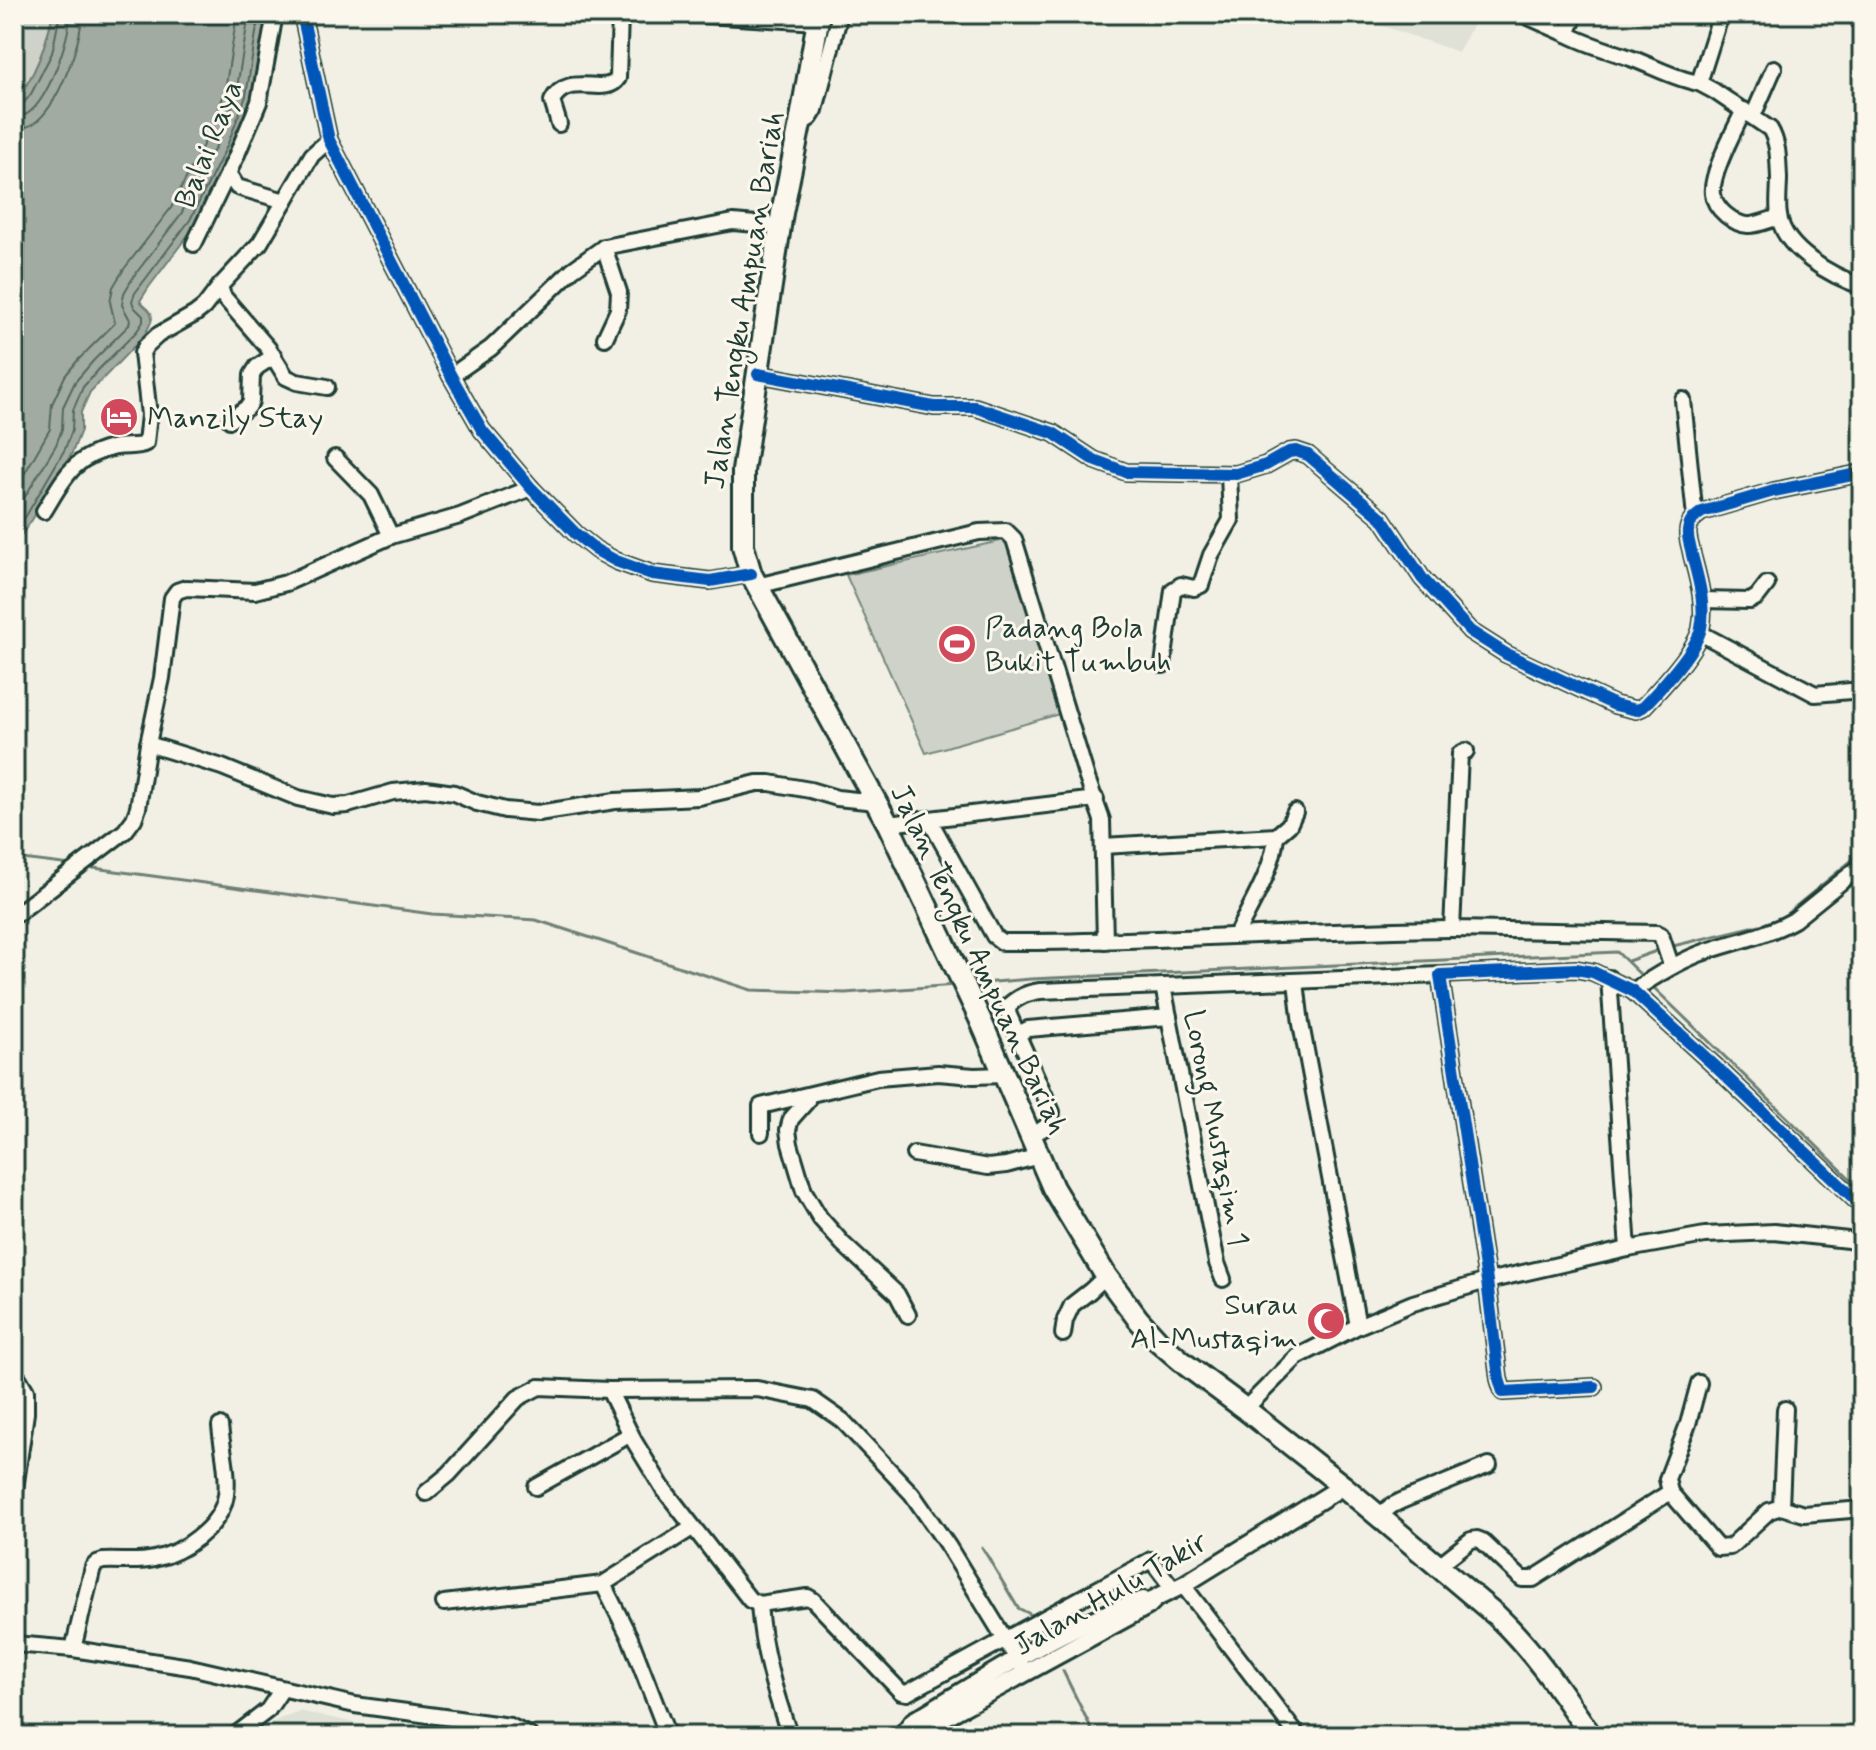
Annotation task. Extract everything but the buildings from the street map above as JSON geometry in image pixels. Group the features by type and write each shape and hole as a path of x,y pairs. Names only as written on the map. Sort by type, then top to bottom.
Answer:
{"main road":[{"name":"Jalan Tengku Ampuan Bariah","path":"818,18 780,226 743,471 743,546 754,580 888,824 980,1019 1053,1188 1106,1276 1158,1341 1343,1486 1479,1599 1517,1635 1591,1736"}],"street":[{"name":"Balai Raya","path":"194,244 259,102 275,14"},
{"path":"302,14 329,140 451,376 482,430 531,488 596,550 652,574 710,581 754,580 979,532 1006,531 1014,539 1102,820 1105,941"},
{"path":"559,124 552,101 559,91 580,85 607,86 617,82 620,14"},
{"path":"691,14 818,18"},
{"path":"800,124 810,118 815,110 840,14"},
{"path":"1522,14 1582,42 1709,87 1770,129 1778,152 1779,217 1788,236 1798,248 1836,276 1862,286"},
{"path":"1567,34 1576,14"},
{"path":"1699,83 1721,14"},
{"path":"1774,68 1713,184 1718,208 1738,224 1755,225 1779,217"},
{"path":"44,511 78,462 119,446 146,443 149,415 142,353 146,346 158,335 204,307 260,243 312,155 329,140"},
{"path":"228,173 237,187 285,201"},
{"path":"451,376 491,348 572,270 604,247 733,222 780,226"},
{"path":"604,247 619,292 618,310 605,338"},
{"path":"220,286 223,296 274,356 286,377 327,387"},
{"path":"230,420 249,406 252,375 257,367 274,356"},
{"path":"758,374 934,407 975,407 1053,433 1094,460 1126,472 1236,474 1266,465 1289,452 1308,455 1382,518 1422,578 1470,631 1506,654 1615,705 1636,710 1643,707 1679,666 1700,633 1702,600 1688,534 1695,517 1746,499 1862,473"},
{"path":"1683,400 1695,517"},
{"path":"335,458 371,495 391,536"},
{"path":"1163,665 1173,590 1181,585 1194,588 1201,585 1211,555 1231,520 1229,474"},
{"path":"14,916 125,831 134,819 162,678 172,598 177,591 186,588 255,591 286,583 391,536 460,516 531,488"},
{"path":"1702,600 1750,601 1767,584"},
{"path":"1700,633 1815,694 1862,690"},
{"path":"148,744 222,767 298,798 333,806 348,805 393,792 426,789 454,793 505,810 538,813 615,801 699,797 757,783 876,802"},
{"path":"1452,929 1460,754 1466,751"},
{"path":"888,824 1096,799"},
{"path":"1103,846 1276,836 1289,825 1295,812"},
{"path":"929,819 994,936 1002,942 1105,941 1357,930 1634,931 1661,935 1670,962"},
{"path":"1236,935 1269,867 1276,836"},
{"path":"1636,990 1670,962 1785,925 1862,865"},
{"path":"1030,1135 1045,1129 1051,1121 1052,1112 1008,1013 1009,1005 1026,993 1567,969 1593,972 1636,990 1862,1206"},
{"path":"1440,975 1503,1392 1594,1387"},
{"path":"1609,978 1628,1249"},
{"path":"1296,982 1301,1024 1358,1326"},
{"name":"Lorong Mustaqim 1","path":"1163,986 1217,1263 1223,1279"},
{"path":"1017,1034 1028,1029 1169,1017"},
{"path":"761,1133 761,1106 878,1078 938,1073 1004,1075"},
{"path":"806,1096 807,1101 791,1119 788,1130 804,1191 820,1218 897,1294 908,1315"},
{"path":"914,1154 988,1167 1039,1156"},
{"path":"1245,1409 1297,1357 1413,1303 1487,1281 1705,1235 1774,1232 1862,1244"},
{"path":"1063,1334 1072,1305 1106,1276"},
{"path":"14,1376 26,1391 26,1413 14,1496"},
{"path":"1699,1383 1688,1424 1667,1479 1670,1492 1718,1548 1730,1547 1769,1511 1781,1507 1804,1514 1862,1509"},
{"path":"426,1493 449,1474 518,1398 539,1387 757,1389 813,1400 843,1421 912,1494 1027,1674"},
{"path":"609,1390 662,1487 750,1600 759,1604 808,1597 813,1600 901,1692 907,1693 1151,1560 1178,1588 1298,1736"},
{"path":"1781,1507 1785,1409"},
{"path":"73,1649 88,1584 97,1563 166,1556 203,1533 218,1515 226,1493 220,1426"},
{"path":"536,1487 631,1434"},
{"path":"1379,1516 1401,1501 1489,1465"},
{"name":"Jalan Hulu Takir","path":"901,1735 919,1731 1148,1606 1156,1598 1178,1588 1343,1486"},
{"path":"1439,1565 1471,1540 1477,1539 1522,1579 1533,1579 1670,1492"},
{"path":"444,1603 603,1584 692,1528"},
{"path":"603,1584 630,1638 668,1736"},
{"path":"901,1735 913,1721 1017,1658 1103,1614 1144,1599 1156,1598"},
{"path":"759,1604 768,1665 790,1736"},
{"path":"14,1644 73,1649 190,1667 355,1705 510,1726 530,1736"},
{"path":"234,1736 268,1710 282,1689"}],"shaded area":[{"path":"14,14 53,14 39,61 14,102"},
{"path":"1348,14 1479,14 1458,52"},
{"name":"Padang Bola Bukit Tumbuh","path":"1005,540 1059,714 926,753 846,575"},
{"path":"299,1711 418,1736 247,1736 255,1729"}],"water":[{"path":"53,14 267,14 254,98 246,122 197,223 140,301 151,312 149,326 144,336 90,392 81,412 81,430 72,453 14,545 14,102 39,61"}],"waterway":[{"path":"1669,947 1783,917 1862,852"},
{"path":"14,858 71,865"},
{"path":"86,867 432,914 536,920 751,990 845,993 956,985"},
{"path":"1628,961 1662,949"},
{"path":"971,984 1617,952 1644,978"},
{"path":"1652,986 1862,1190"},
{"path":"982,1547 1018,1608 1032,1615"},
{"path":"1063,1671 1095,1736"}],"cycle path":[{"path":"302,14 329,140 482,430 531,488 576,534 616,561 652,574 710,581 751,574"},
{"path":"758,374 934,407 975,407 1053,433 1094,460 1126,472 1236,474 1266,465 1289,452 1308,455 1382,518 1422,578 1470,631 1506,654 1615,705 1636,710 1643,707 1676,669 1701,628 1701,591 1688,537 1693,520 1702,512 1774,491 1862,473"},
{"path":"1594,1387 1503,1392 1440,975 1576,969 1593,972 1633,991 1862,1206"}],"place":[{"name":"Manzily Stay","path":"119,417"},
{"name":"Padang Bola Bukit Tumbuh","path":"957,644"},
{"name":"Surau Al-Mustaqim","path":"1326,1321"}]}
